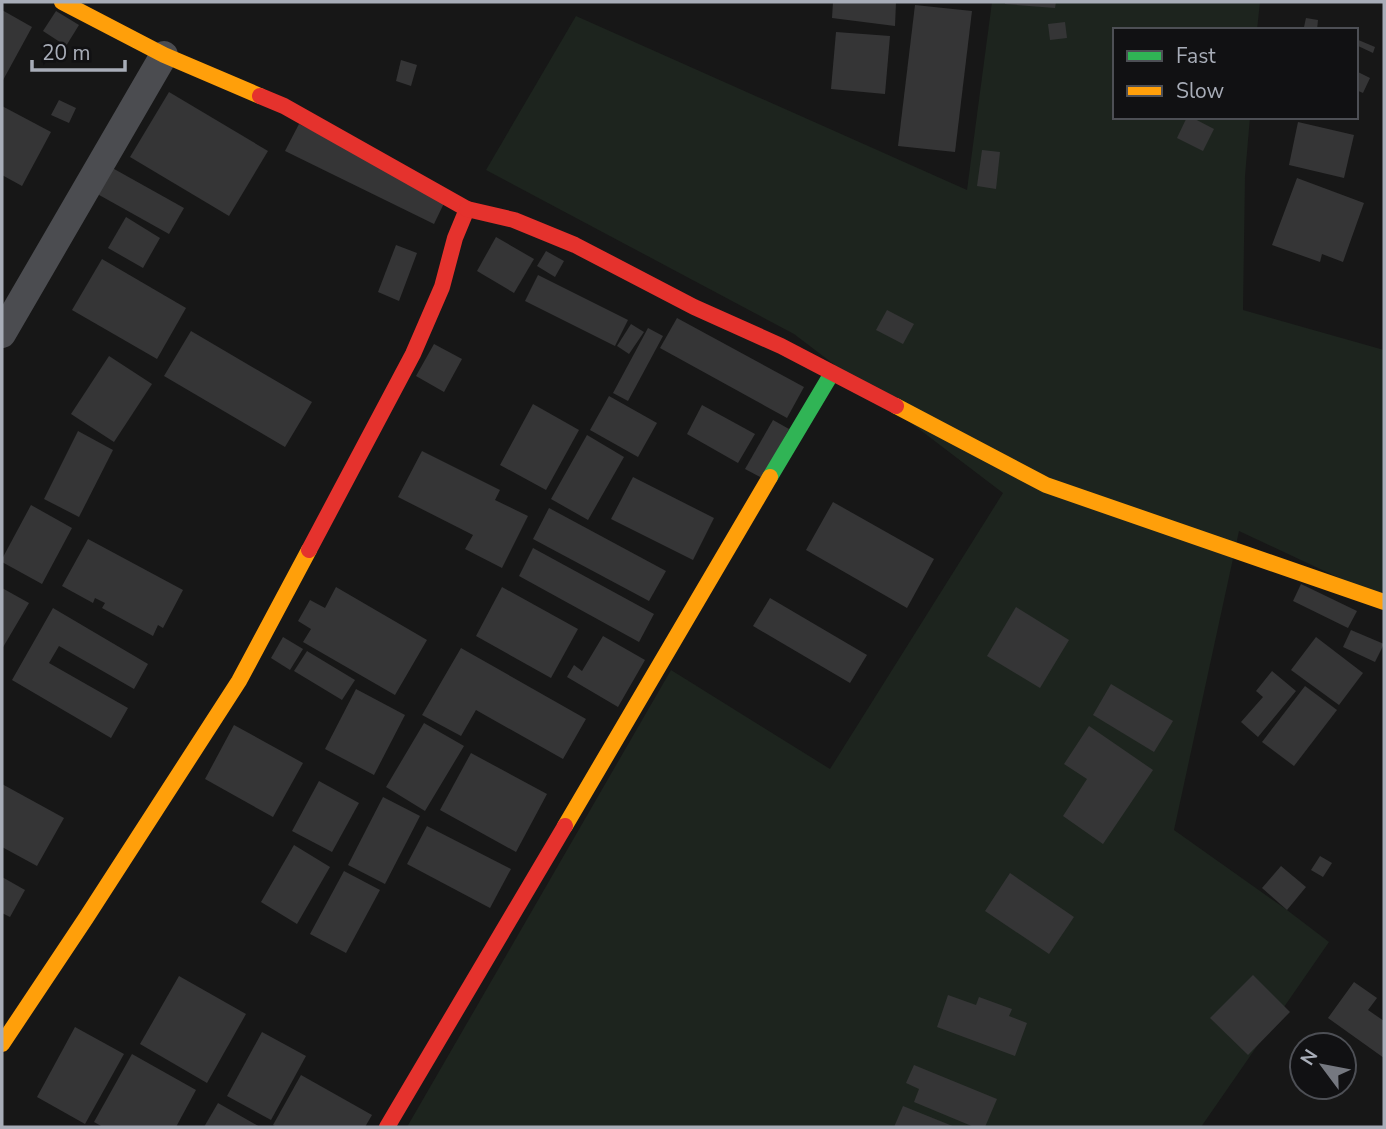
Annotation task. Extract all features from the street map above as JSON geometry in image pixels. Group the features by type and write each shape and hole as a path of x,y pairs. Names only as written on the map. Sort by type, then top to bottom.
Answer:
{"street":[{"path":"62,2 163,55 284,106 467,209 514,220 575,244 683,301 781,346 1046,485 1384,602"},
{"path":"2,334 163,55"},
{"path":"2,1044 239,681 413,354 442,287 455,238 467,209"},
{"path":"387,1127 832,373"}],"shaded area":[{"path":"992,2 1260,2 1257,28 1113,28 1113,119 1250,119 1245,176 1243,310 1384,350 1384,599 1239,531 1174,830 1329,942 1201,1127 407,1127 671,670 830,769 1003,493 794,334 486,170 576,16 967,190"}],"building":[{"path":"833,2 896,2 895,26 832,18"},
{"path":"1005,2 1056,2 1055,8"},
{"path":"915,5 972,11 955,152 898,146"},
{"path":"2,10 32,27 2,82"},
{"path":"56,11 79,25 66,46 43,31"},
{"path":"1306,18 1318,20 1317,28 1304,27"},
{"path":"1065,22 1067,38 1050,40 1048,24"},
{"path":"836,32 890,36 885,94 831,89"},
{"path":"1358,40 1375,47 1373,53 1358,46"},
{"path":"401,60 417,65 411,86 396,81"},
{"path":"1358,72 1370,78 1363,93 1358,91"},
{"path":"169,92 268,151 229,216 130,157"},
{"path":"59,100 76,108 69,123 51,115"},
{"path":"2,106 51,132 22,186 2,175"},
{"path":"1186,119 1195,119 1214,129 1203,151 1177,138"},
{"path":"1298,122 1354,135 1344,178 1289,165"},
{"path":"299,124 447,197 434,224 285,151"},
{"path":"982,150 1000,152 996,189 977,186"},
{"path":"107,165 184,208 169,234 92,191"},
{"path":"1297,178 1364,203 1343,262 1322,254 1320,262 1272,245"},
{"path":"126,217 160,238 143,268 108,248"},
{"path":"496,237 534,259 514,293 477,271"},
{"path":"396,245 417,253 399,301 378,292"},
{"path":"546,251 564,261 555,277 537,266"},
{"path":"102,259 186,308 157,359 72,310"},
{"path":"538,275 628,320 615,346 525,301"},
{"path":"887,310 914,324 903,344 876,330"},
{"path":"677,318 804,387 787,418 660,348"},
{"path":"631,324 644,332 629,354 617,346"},
{"path":"648,328 663,336 628,401 613,393"},
{"path":"191,331 312,402 285,447 164,376"},
{"path":"434,344 462,359 444,392 416,376"},
{"path":"109,356 152,384 114,442 71,414"},
{"path":"609,396 657,423 638,457 590,430"},
{"path":"533,404 579,430 546,490 500,465"},
{"path":"702,405 755,434 738,463 687,434"},
{"path":"773,420 789,429 762,478 745,469"},
{"path":"78,431 113,450 79,517 44,499"},
{"path":"587,435 624,457 588,520 551,499"},
{"path":"422,451 500,490 495,500 528,516 502,568 465,549 473,535 398,497"},
{"path":"633,477 714,518 693,560 611,519"},
{"path":"833,502 934,559 907,608 806,550"},
{"path":"31,505 72,528 42,584 2,562"},
{"path":"549,508 666,571 649,601 533,539"},
{"path":"88,539 183,590 163,628 158,625 153,636 102,608 105,603 95,598 93,603 62,586"},
{"path":"533,548 654,614 639,642 519,576"},
{"path":"1301,584 1357,611 1348,628 1293,601"},
{"path":"336,587 427,640 395,695 303,642 311,629 298,621 310,600 325,608"},
{"path":"502,587 578,629 551,678 476,636"},
{"path":"2,588 29,603 2,649"},
{"path":"770,598 867,655 850,683 753,626"},
{"path":"1016,607 1069,640 1040,688 987,656"},
{"path":"53,608 148,664 134,689 59,646 49,663 128,708 111,738 12,680"},
{"path":"1351,630 1384,644 1375,662 1343,647"},
{"path":"603,636 645,660 618,707 567,677 574,665 582,671"},
{"path":"283,637 303,649 290,670 271,658"},
{"path":"1316,637 1363,673 1339,705 1291,670"},
{"path":"461,648 586,719 563,759 476,710 461,736 422,715"},
{"path":"307,651 355,680 342,700 294,671"},
{"path":"1272,671 1296,691 1258,737 1241,722 1263,697 1256,691"},
{"path":"1111,684 1173,721 1154,752 1093,715"},
{"path":"1305,686 1337,710 1294,766 1262,742"},
{"path":"356,689 405,715 374,775 325,749"},
{"path":"424,723 464,746 425,811 386,787"},
{"path":"234,725 303,763 273,817 205,779"},
{"path":"1089,726 1153,770 1103,844 1063,816 1087,779 1064,764"},
{"path":"471,753 547,794 516,852 440,810"},
{"path":"319,781 359,803 332,852 292,831"},
{"path":"2,784 64,818 37,866 2,847"},
{"path":"383,797 420,816 385,884 348,865"},
{"path":"427,826 511,869 490,908 407,864"},
{"path":"294,845 330,867 297,924 261,902"},
{"path":"1320,856 1332,863 1323,877 1311,870"},
{"path":"1281,866 1306,887 1287,910 1262,888"},
{"path":"344,871 380,890 346,953 310,934"},
{"path":"1010,873 1074,917 1049,954 985,911"},
{"path":"2,877 25,890 10,917 2,913"},
{"path":"1253,975 1290,1012 1248,1055 1210,1018"},
{"path":"179,976 246,1014 207,1083 140,1044"},
{"path":"1354,982 1377,998 1368,1010 1384,1021 1384,1058 1358,1039 1358,1031 1346,1031 1328,1018"},
{"path":"948,995 976,1005 979,997 1012,1009 1009,1016 1027,1023 1015,1056 937,1027"},
{"path":"75,1027 124,1054 85,1124 37,1097"},
{"path":"262,1032 306,1056 271,1120 227,1096"},
{"path":"132,1054 196,1090 176,1127 103,1127 94,1122"},
{"path":"914,1065 997,1099 985,1127 974,1127 914,1102 919,1089 906,1083"},
{"path":"301,1075 372,1115 365,1127 273,1125"},
{"path":"218,1103 260,1127 204,1127"},
{"path":"903,1106 955,1127 894,1127"}],"traffic: fast":[{"path":"770,477 832,373"}],"traffic: slow":[{"path":"62,2 164,55 260,96"},
{"path":"896,406 1046,485 1384,602"},
{"path":"565,826 770,477"},
{"path":"2,1044 239,681 309,550"}],"traffic: jam":[{"path":"260,96 284,106 467,209 455,238 442,287 413,354 309,550"},
{"path":"467,209 514,220 575,245 896,406"},
{"path":"387,1127 565,826"}]}
